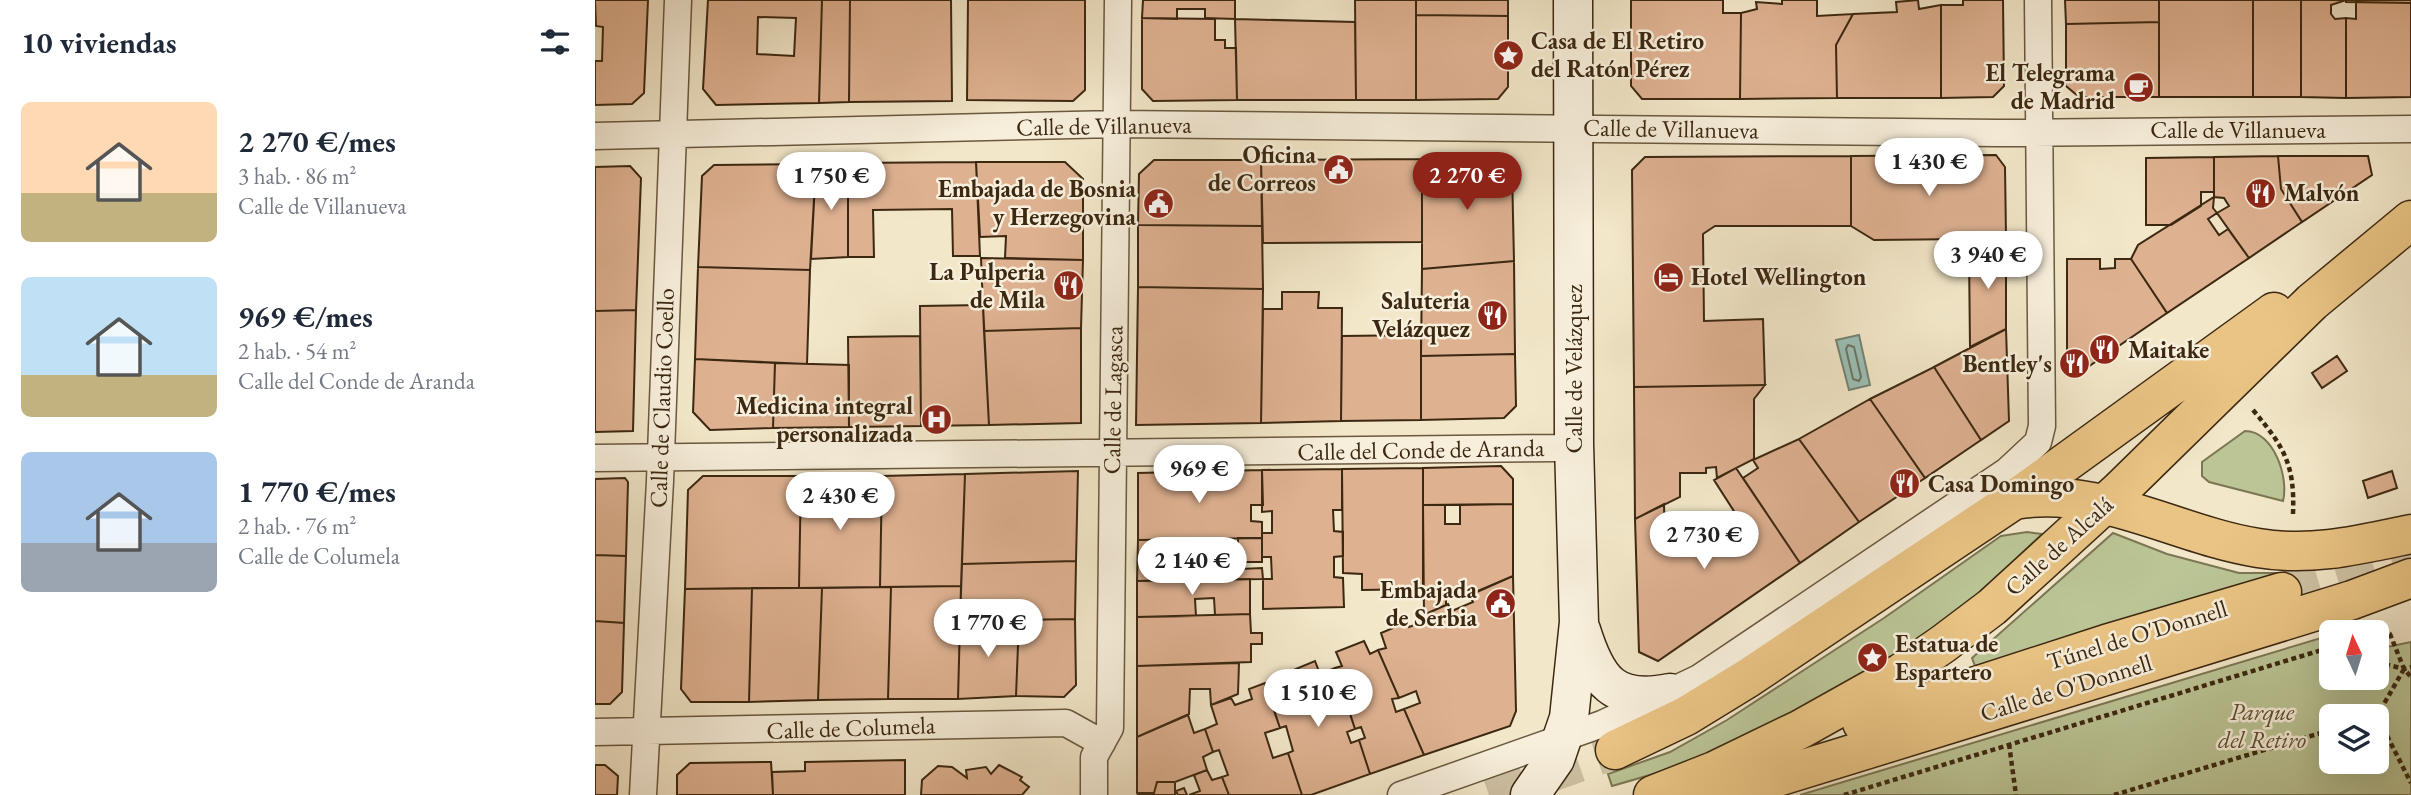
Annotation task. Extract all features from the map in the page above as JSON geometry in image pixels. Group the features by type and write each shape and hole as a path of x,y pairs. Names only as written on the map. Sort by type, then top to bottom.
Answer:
{"main road":[{"name":"Calle de Velázquez","path":"1563,737 1573,699 1579,622 1574,444 1573,0"},
{"name":"Calle de Alcalá","path":"1615,750 1686,716 1748,678 2021,483 2411,219"},
{"name":"Calle de Alcalá","path":"1653,795 1717,783 1911,666 1992,607 2090,501 2312,302 2411,219"},
{"path":"2021,483 2031,497 2090,501 2219,540 2285,552 2337,550 2411,534"},
{"name":"Calle de O'Donnell","path":"1717,783 2352,600 2411,578"},
{"name":"Túnel de O'Donnell","path":"1717,783 1993,679 2281,592"},
{"path":"1579,622 1600,675 1617,692 1642,697 1670,693"},
{"path":"1530,795 1545,775 1563,737"}],"street":[{"name":"Calle de Claudio Coello","path":"643,795 678,0"},
{"name":"Calle de Lagasca","path":"1094,795 1094,757 1110,728 1118,0"},
{"path":"2021,483 2042,426 2038,0"},
{"name":"Calle de Villanueva","path":"595,136 1117,124 2038,132 2411,129"},
{"name":"Calle del Conde de Aranda","path":"595,458 1558,448 1574,444"},
{"name":"Calle de Alcalá","path":"1414,794 1626,715 1670,693 2021,483"},
{"name":"Calle de Columela","path":"595,732 1066,723 1102,743"}],"path":[{"path":"2253,410 2281,444 2290,465 2294,485 2293,514"},
{"path":"2389,634 2404,669 2411,677"},
{"path":"1844,795 2319,651"},
{"path":"2389,665 2404,669 2411,667"},
{"path":"2384,704 2404,669"},
{"path":"2114,795 2319,734"},
{"path":"2389,740 2411,783"},
{"path":"2009,744 2015,795"}],"green space":[{"path":"2245,431 2264,439 2277,457 2284,480 2283,501 2209,482 2202,476 2202,462"},
{"path":"2027,532 2042,534 1968,605 1878,669 1793,717 1749,738 1704,756 1612,786 1608,774 1670,752 1727,720 1884,618 2001,536"},
{"path":"2113,533 2167,554 2239,573 2287,573 1975,666 1972,658"},
{"name":"Parque del Retiro","path":"2319,639 2319,690 2389,690 2389,647 2411,642 2411,795 1800,795"}],"water":[{"path":"1859,335 1870,385 1849,390 1836,340"}],"building":[{"path":"595,0 648,0 644,93 632,104 595,105 595,61 602,61 603,27 596,26"},
{"path":"708,0 822,0 819,103 716,105 703,89","holes":["758,17 796,18 794,56 757,54"]},
{"path":"822,0 850,0 849,102 819,103"},
{"path":"850,0 951,0 952,101 849,102"},
{"path":"968,0 1085,0 1085,90 1073,101 967,100"},
{"path":"1143,0 1235,0 1235,19 1205,18 1205,9 1177,9 1177,19 1142,18"},
{"path":"1355,0 1416,0 1416,100 1356,100"},
{"path":"1416,0 1508,0 1508,16 1416,15"},
{"path":"1631,0 1723,0 1723,13 1741,13 1740,99 1642,99 1631,86"},
{"path":"1782,0 1817,0 1817,16 1853,14 1836,45 1837,98 1740,99 1741,13 1757,9 1756,2 1782,4"},
{"path":"1918,0 1919,9 1941,5 1941,98 1837,98 1836,45 1853,14 1897,12 1896,2"},
{"path":"1963,0 2003,0 2004,86 1993,97 1941,98 1941,5 1963,5"},
{"path":"2065,0 2159,0 2159,22 2066,24"},
{"path":"2159,0 2253,0 2253,97 2159,97"},
{"path":"2253,0 2301,0 2301,97 2253,97"},
{"path":"2301,0 2346,0 2331,5 2331,14 2335,19 2346,18 2346,98 2301,97"},
{"path":"2411,0 2411,3 2346,2"},
{"path":"2356,2 2411,3 2411,97 2346,98 2346,18 2356,19"},
{"path":"1416,15 1508,16 1508,87 1498,99 1416,100"},
{"path":"1142,18 1215,19 1215,40 1225,40 1225,48 1236,48 1237,100 1153,101 1142,89"},
{"path":"1235,19 1355,22 1356,100 1237,100"},
{"path":"2159,22 2159,97 2079,97 2066,86 2066,24"},
{"path":"1996,155 2005,167 2006,236 1969,252 1967,239 1874,240 1851,226 1851,156"},
{"name":"Hotel Wellington","path":"1851,156 1851,226 1715,226 1703,234 1704,321 1763,319 1765,385 1634,387 1632,170 1645,157"},
{"path":"2278,156 2281,189 2302,222 2249,258 2217,213 2229,206 2224,198 2214,197 2214,157"},
{"path":"2278,156 2368,156 2372,175 2302,222 2281,189"},
{"path":"2214,157 2214,192 2201,192 2201,206 2171,225 2146,225 2146,158"},
{"path":"1501,158 1512,170 1514,261 1422,269 1422,159"},
{"path":"1422,159 1422,242 1263,243 1261,160"},
{"path":"1154,160 1261,160 1262,226 1138,225 1139,174"},
{"path":"976,162 1065,162 1083,179 1083,260 1005,258 1006,236 980,237"},
{"path":"976,162 980,256 953,256 952,209 873,210 874,257 848,257 848,163"},
{"path":"848,163 848,257 811,259 816,164"},
{"path":"816,164 810,270 698,267 702,176 714,165"},
{"path":"630,166 641,178 636,310 595,311 595,167"},
{"path":"2214,197 2213,208 2217,213 2208,219 2219,235 2228,229 2249,258 2167,313 2131,259 2138,245"},
{"path":"1138,225 1262,226 1263,289 1138,287"},
{"path":"2006,236 2006,329 1970,347 1969,252"},
{"path":"981,258 1083,260 1081,328 984,331"},
{"path":"2067,259 2100,259 2100,269 2115,268 2115,259 2131,259 2167,313 2079,373 2067,366"},
{"path":"1514,261 1515,354 1421,356 1422,269"},
{"path":"698,267 810,270 807,364 695,359"},
{"path":"1138,287 1263,289 1261,423 1136,425"},
{"path":"1282,292 1319,292 1318,308 1342,308 1341,421 1261,423 1263,309 1282,309"},
{"path":"983,305 989,425 921,426 920,306"},
{"path":"636,310 633,431 595,432 595,311"},
{"path":"1081,328 1081,423 989,425 984,331"},
{"path":"2006,329 2009,421 1981,440 1934,367"},
{"path":"1421,335 1421,420 1341,421 1342,336"},
{"path":"920,336 921,426 849,427 848,337"},
{"path":"1515,354 1516,406 1504,418 1421,420 1421,356"},
{"path":"2337,356 2347,371 2322,388 2312,373"},
{"path":"695,359 775,363 773,428 710,430 693,412"},
{"path":"775,363 849,365 849,427 773,428"},
{"path":"1934,367 1981,440 1925,478 1870,399"},
{"path":"1765,385 1754,399 1754,459 1717,478 1716,467 1706,468 1706,473 1680,473 1680,497 1635,519 1634,387"},
{"path":"1870,399 1925,478 1859,522 1799,439"},
{"path":"1799,439 1859,522 1800,563 1743,478 1758,468 1753,460"},
{"path":"1501,466 1513,479 1513,504 1423,505 1423,468"},
{"path":"1423,468 1423,589 1362,590 1362,574 1343,573 1342,469"},
{"path":"1736,468 1800,563 1658,661 1639,652 1635,519 1664,504 1665,547 1688,547 1698,551 1706,540 1739,519 1714,480"},
{"path":"1342,469 1342,510 1333,510 1334,531 1343,532 1343,556 1334,557 1334,577 1343,578 1344,607 1263,609 1263,579 1272,579 1271,557 1262,557 1262,533 1272,533 1272,511 1262,512 1262,470"},
{"path":"1262,470 1263,505 1251,505 1251,521 1262,522 1262,538 1138,540 1138,473"},
{"path":"1078,471 1076,561 962,564 965,474"},
{"path":"2392,471 2397,488 2368,498 2363,481"},
{"path":"965,474 961,586 880,587 882,476"},
{"path":"703,476 801,476 799,588 685,589 688,490"},
{"path":"801,476 882,476 880,587 799,588"},
{"path":"625,478 628,482 626,556 595,555 595,479"},
{"path":"1513,504 1513,576 1471,594 1446,594 1446,605 1424,615 1423,505 1445,505 1445,524 1460,524 1460,505"},
{"path":"1238,538 1262,538 1262,562 1240,562 1240,569 1262,568 1263,579 1137,581 1138,540 1224,539 1224,548 1238,547"},
{"path":"595,555 626,556 624,623 595,621"},
{"path":"1076,561 1075,619 960,621 962,564"},
{"path":"1513,576 1516,711 1510,726 1424,755 1404,709 1420,703 1416,691 1399,698 1378,650 1386,648 1381,633 1407,622 1409,627 1423,622 1421,616 1448,604 1452,611 1473,602 1470,595"},
{"path":"1250,579 1250,614 1215,615 1214,598 1195,599 1196,616 1137,617 1137,581"},
{"path":"961,586 958,699 888,699 891,587"},
{"path":"891,587 888,699 818,700 822,588"},
{"path":"752,588 749,702 691,702 681,689 685,589"},
{"path":"752,588 822,588 818,700 749,702"},
{"path":"1250,614 1251,633 1262,633 1262,644 1251,644 1251,662 1137,666 1137,617"},
{"path":"1075,619 1076,685 1064,697 1016,696 1019,620"},
{"path":"1019,620 1016,696 958,699 960,621"},
{"path":"595,621 624,623 622,692 610,704 595,704"},
{"path":"1364,641 1370,654 1378,650 1399,698 1392,699 1396,712 1404,709 1424,755 1370,774 1359,740 1365,738 1361,727 1355,729 1335,668 1342,666 1336,652"},
{"path":"1315,661 1320,674 1335,668 1355,729 1347,732 1351,743 1359,740 1370,774 1311,795 1302,795 1288,753 1293,751 1286,726 1280,728 1268,693 1284,687 1279,676"},
{"path":"1239,663 1238,694 1211,705 1210,689 1190,689 1189,714 1137,737 1137,666"},
{"path":"1265,683 1280,728 1265,733 1273,758 1288,753 1302,795 1229,795 1222,777 1228,775 1219,750 1213,752 1205,729 1217,724 1211,705 1231,698 1235,705 1252,699 1249,689"},
{"path":"1188,715 1194,733 1205,729 1213,752 1203,757 1207,770 1175,782 1157,782 1154,793 1137,793 1137,737"},
{"path":"905,760 905,795 773,795 772,772 805,771 805,762"},
{"path":"771,762 773,795 677,795 677,775 690,763"},
{"path":"595,765 605,765 618,776 617,795 595,795"},
{"path":"999,765 1022,777 1020,780 1029,787 1022,795 921,795 922,780 938,766 952,767 967,778 966,770 986,767 991,774"},
{"path":"1207,770 1212,780 1222,777 1229,795 1189,795 1200,791 1194,775"},
{"path":"1157,782 1175,782 1175,795 1137,795 1154,793"},
{"path":"1184,788 1187,795 1178,795 1176,791"}],"tunnel":[{"path":"2282,592 2411,553"},
{"path":"1489,795 1615,750"}],"place":[{"name":"Casa de El Retiro del Ratón Pérez","path":"1508,55"},
{"name":"El Telegrama de Madrid","path":"2138,87"},
{"name":"Oficina de Correos","path":"1339,169"},
{"name":"Malvón","path":"2261,193"},
{"name":"Embajada de Bosnia y Herzegovina","path":"1159,203"},
{"name":"Hotel Wellington","path":"1668,277"},
{"name":"La Pulperia de Mila","path":"1068,286"},
{"name":"Saluteria Velázquez","path":"1493,315"},
{"name":"Maitake","path":"2105,350"},
{"name":"Bentley's","path":"2075,364"},
{"name":"Medicina integral personalizada","path":"936,420"},
{"name":"Casa Domingo","path":"1905,484"},
{"name":"Embajada de Serbia","path":"1500,604"},
{"name":"Estatua de Espartero","path":"1872,658"}]}
